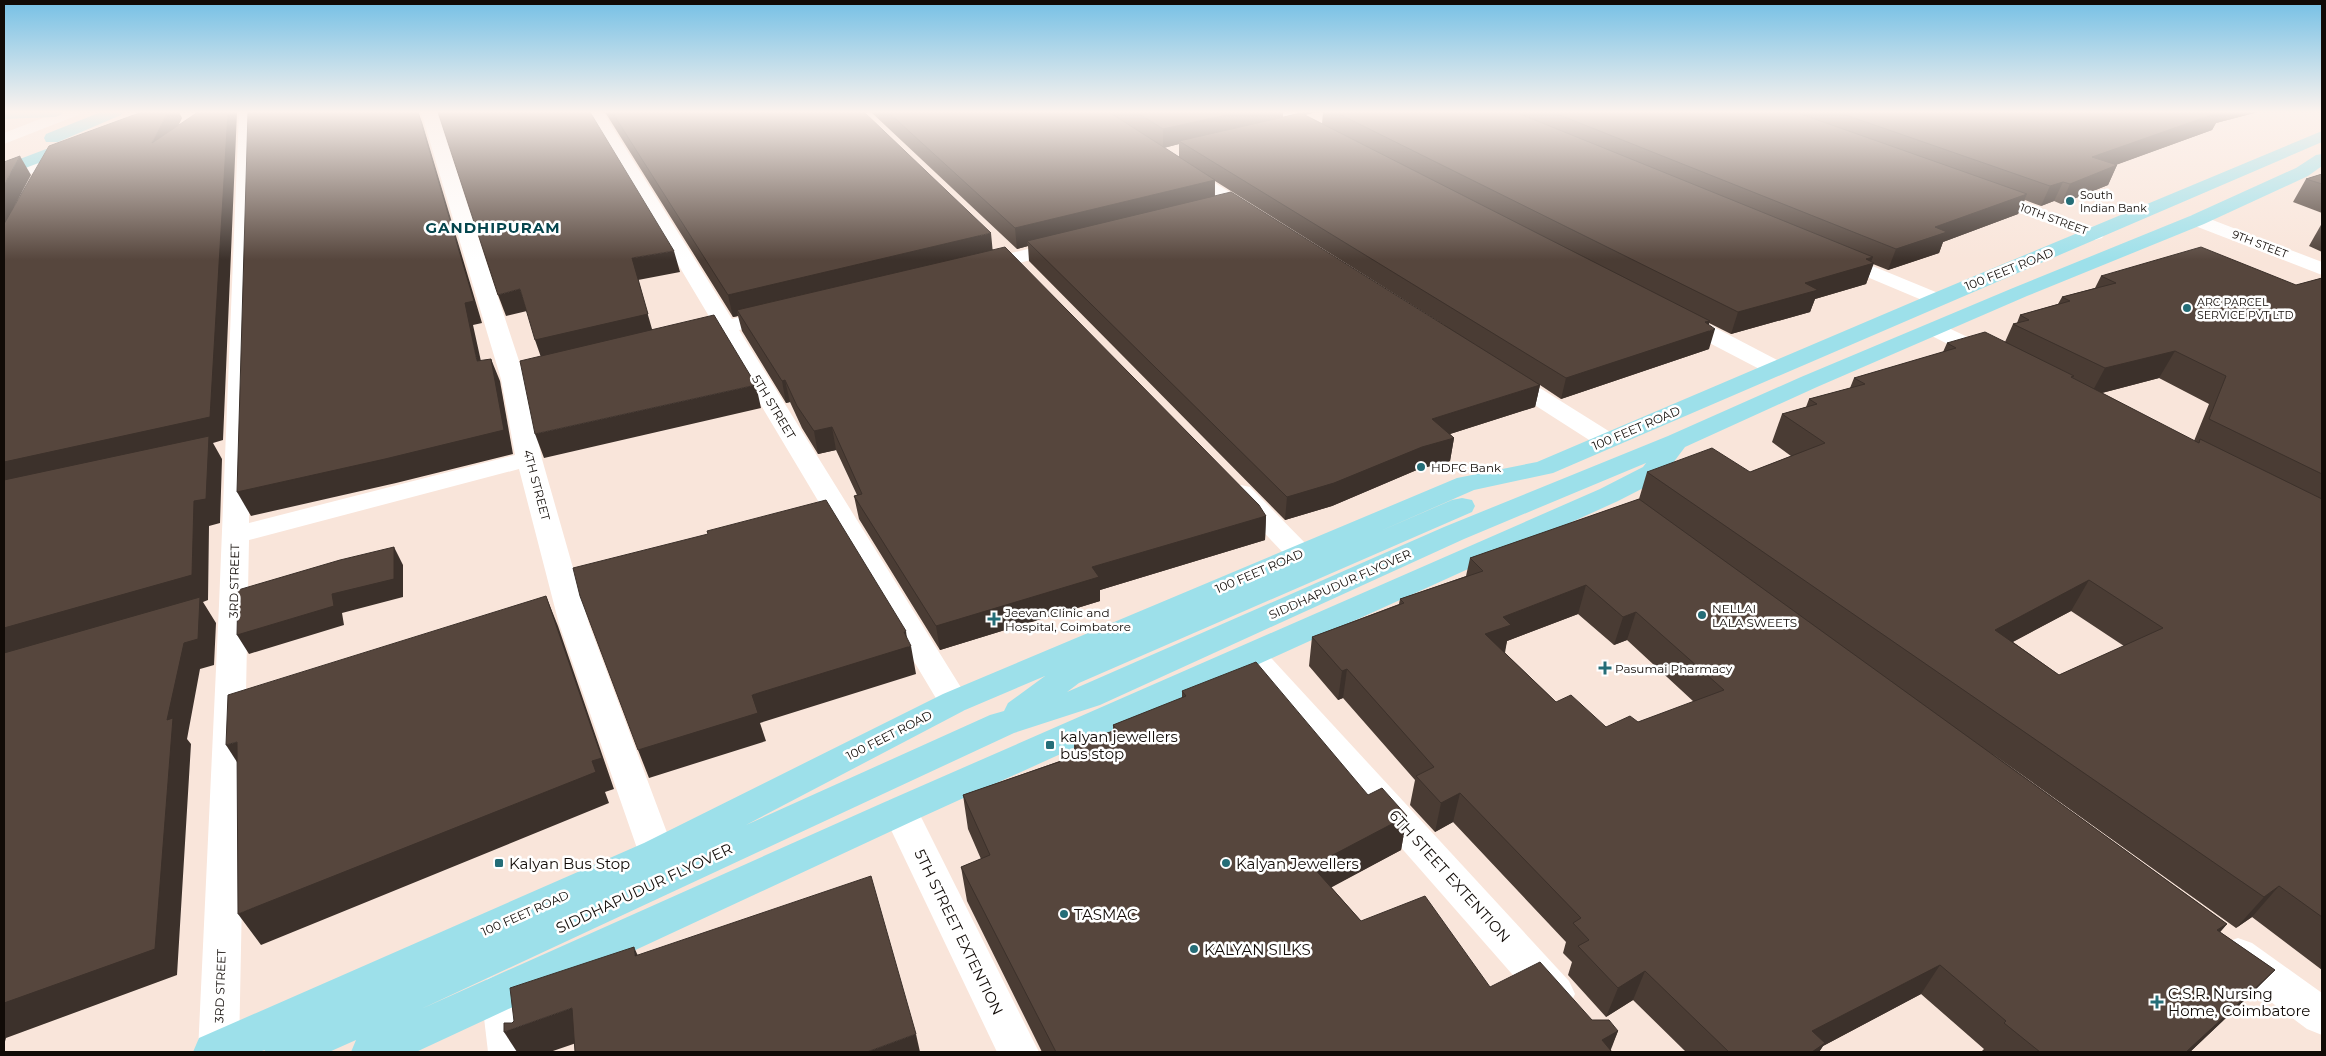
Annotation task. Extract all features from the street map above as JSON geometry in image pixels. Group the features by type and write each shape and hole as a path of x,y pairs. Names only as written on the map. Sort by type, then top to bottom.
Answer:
{"highway":[{"path":"4,171 25,161"}],"main road":[{"name":"100 FEET ROAD","path":"216,1051 658,854 954,702 1300,554 1466,484 1544,468 1936,299 2095,234 2300,161"},
{"name":"100 FEET ROAD","path":"372,1052 900,811 1251,656 1621,504 1652,473 1676,442 1809,382 2020,292 2197,220 2302,172 2313,161"},
{"name":"SIDDHAPUDUR FLYOVER","path":"285,1052 1002,724 1089,697 1454,533 1676,442"},
{"name":"SIDDHAPUDUR FLYOVER","path":"1002,724 1068,675 1544,468"}],"street":[{"path":"4,179 49,161"},
{"path":"36,187 50,161"},
{"name":"3RD STREET","path":"216,1051 234,605 235,535 227,450 244,161"},
{"name":"4TH STREET","path":"445,161 522,377 529,459 574,624 658,854"},
{"name":"5TH STREET","path":"626,161 954,702"},
{"path":"1168,162 1268,224"},
{"name":"10TH STREET","path":"1974,190 2095,234"},
{"path":"1206,210 1234,203"},
{"name":"9TH STEET","path":"2197,220 2322,269"},
{"path":"992,239 1019,266"},
{"path":"955,272 1019,266 1080,242"},
{"path":"1816,249 1936,299"},
{"path":"1661,309 1775,368"},
{"path":"667,341 792,311"},
{"path":"1936,329 2015,369"},
{"path":"1491,366 1606,440"},
{"path":"235,535 529,459"},
{"path":"1225,476 1300,554"},
{"path":"206,614 234,605"},
{"name":"6TH STEET EXTENTION","path":"1251,656 1575,1016"},
{"name":"5TH STREET EXTENTION","path":"900,811 1018,1052"},
{"path":"2210,934 2322,1016"},
{"path":"501,992 509,1052"}],"building":[{"path":"17,161 4,185 4,162"},
{"path":"40,161 225,161 210,417 4,462 4,224"},
{"path":"247,161 433,161 474,301 465,303 477,361 491,359 504,430 237,492"},
{"path":"454,161 620,161 674,251 632,258 648,314 535,340 520,289 498,295"},
{"path":"643,161 916,161 991,233 728,295"},
{"path":"942,161 1186,161 1215,180 1015,228"},
{"path":"1212,161 1396,161 1710,321 1705,322 1715,329 1566,378"},
{"path":"1434,161 1637,161 1873,257 1866,259 1874,263 1805,283 1818,290 1738,312"},
{"path":"1676,161 1934,161 2027,194 1935,227 1947,232 1896,249"},
{"path":"1979,161 2105,161 2117,165 2070,184 2063,182 2050,186"},
{"path":"2322,174 2322,184 2306,179"},
{"path":"1231,192 1540,385 1432,419 1454,438 1422,447 1334,483 1287,497 1027,241"},
{"path":"1005,247 1259,505 1266,516 1092,567 1099,577 936,626 854,496 862,494 832,427 814,431 797,406 785,380 782,381 737,310"},
{"path":"2201,247 2296,285 2322,278 2322,474 2209,419 2226,376 2175,351 2105,368 2013,324 2029,320 2020,315 2070,301 2062,297 2116,283 2101,276"},
{"path":"714,315 756,385 535,434 520,361"},
{"path":"1985,332 2074,376 2071,377 2199,443 2200,439 2322,499 2322,917 2279,886 2264,897 1647,472 1712,448 1750,472 1825,443 1782,414 1817,404 1809,399 1865,384 1854,378 1956,348 1947,343","holes":["2089,580 2163,628 2059,675 1995,630"]},
{"path":"209,436 206,499 194,501 192,575 4,628 4,480"},
{"path":"1639,499 2227,924 2217,930 2275,970 2186,1052 2040,1052 2004,1023 2006,1021 1940,965 1812,1031 1825,1043 1812,1052 1729,1052 1645,971 1618,988 1578,946 1589,940 1573,923 1581,918 1460,793 1441,803 1416,776 1434,767 1347,669 1342,671 1312,637 1404,603 1400,599 1483,571 1470,558","holes":["1586,585 1623,617 1636,612 1724,690 1638,722 1630,716 1606,727 1571,695 1556,702 1485,634 1511,625 1503,617"]},
{"path":"826,500 906,631 904,632 911,646 752,695 758,713 638,750 580,596 573,568 708,534 707,531"},
{"path":"394,547 394,579 332,594 334,606 237,635 238,590 340,560"},
{"path":"546,596 602,758 592,761 596,772 238,914 237,742 226,745 228,695"},
{"path":"200,597 198,639 184,643 167,720 173,718 155,949 4,1003 4,653"},
{"path":"1256,662 1368,795 1382,788 1407,816 1312,866 1361,921 1425,896 1490,987 1540,962 1592,1020 1609,1020 1618,1031 1602,1040 1612,1052 1056,1052 961,867 990,855 963,795 1079,755 1074,743 1117,730 1113,725 1186,696 1182,691"},
{"path":"871,876 916,1034 867,1052 575,1052 572,1008 504,1032 504,1023 512,1023 514,1021 510,988 634,947 635,956"}],"place":[{"name":"South Indian Bank","path":"2070,201"},
{"name":"ARC PARCEL SERVICE PVT LTD","path":"2187,308"},
{"name":"HDFC Bank","path":"1421,467"},
{"name":"NELLAI LALA SWEETS","path":"1702,615"},
{"name":"Jeevan Clinic and Hospital, Coimbatore","path":"994,619"},
{"name":"Pasumai Pharmacy","path":"1605,668"},
{"name":"kalyan jewellers bus stop","path":"1050,745"},
{"name":"Kalyan Bus Stop","path":"499,863"},
{"name":"Kalyan Jewellers","path":"1226,863"},
{"name":"TASMAC","path":"1064,914"},
{"name":"KALYAN SILKS","path":"1194,949"},
{"name":"C.S.R. Nursing Home, Coimbatore","path":"2157,1002"}],"district":[{"name":"GANDHIPURAM","path":"493,227"}]}
